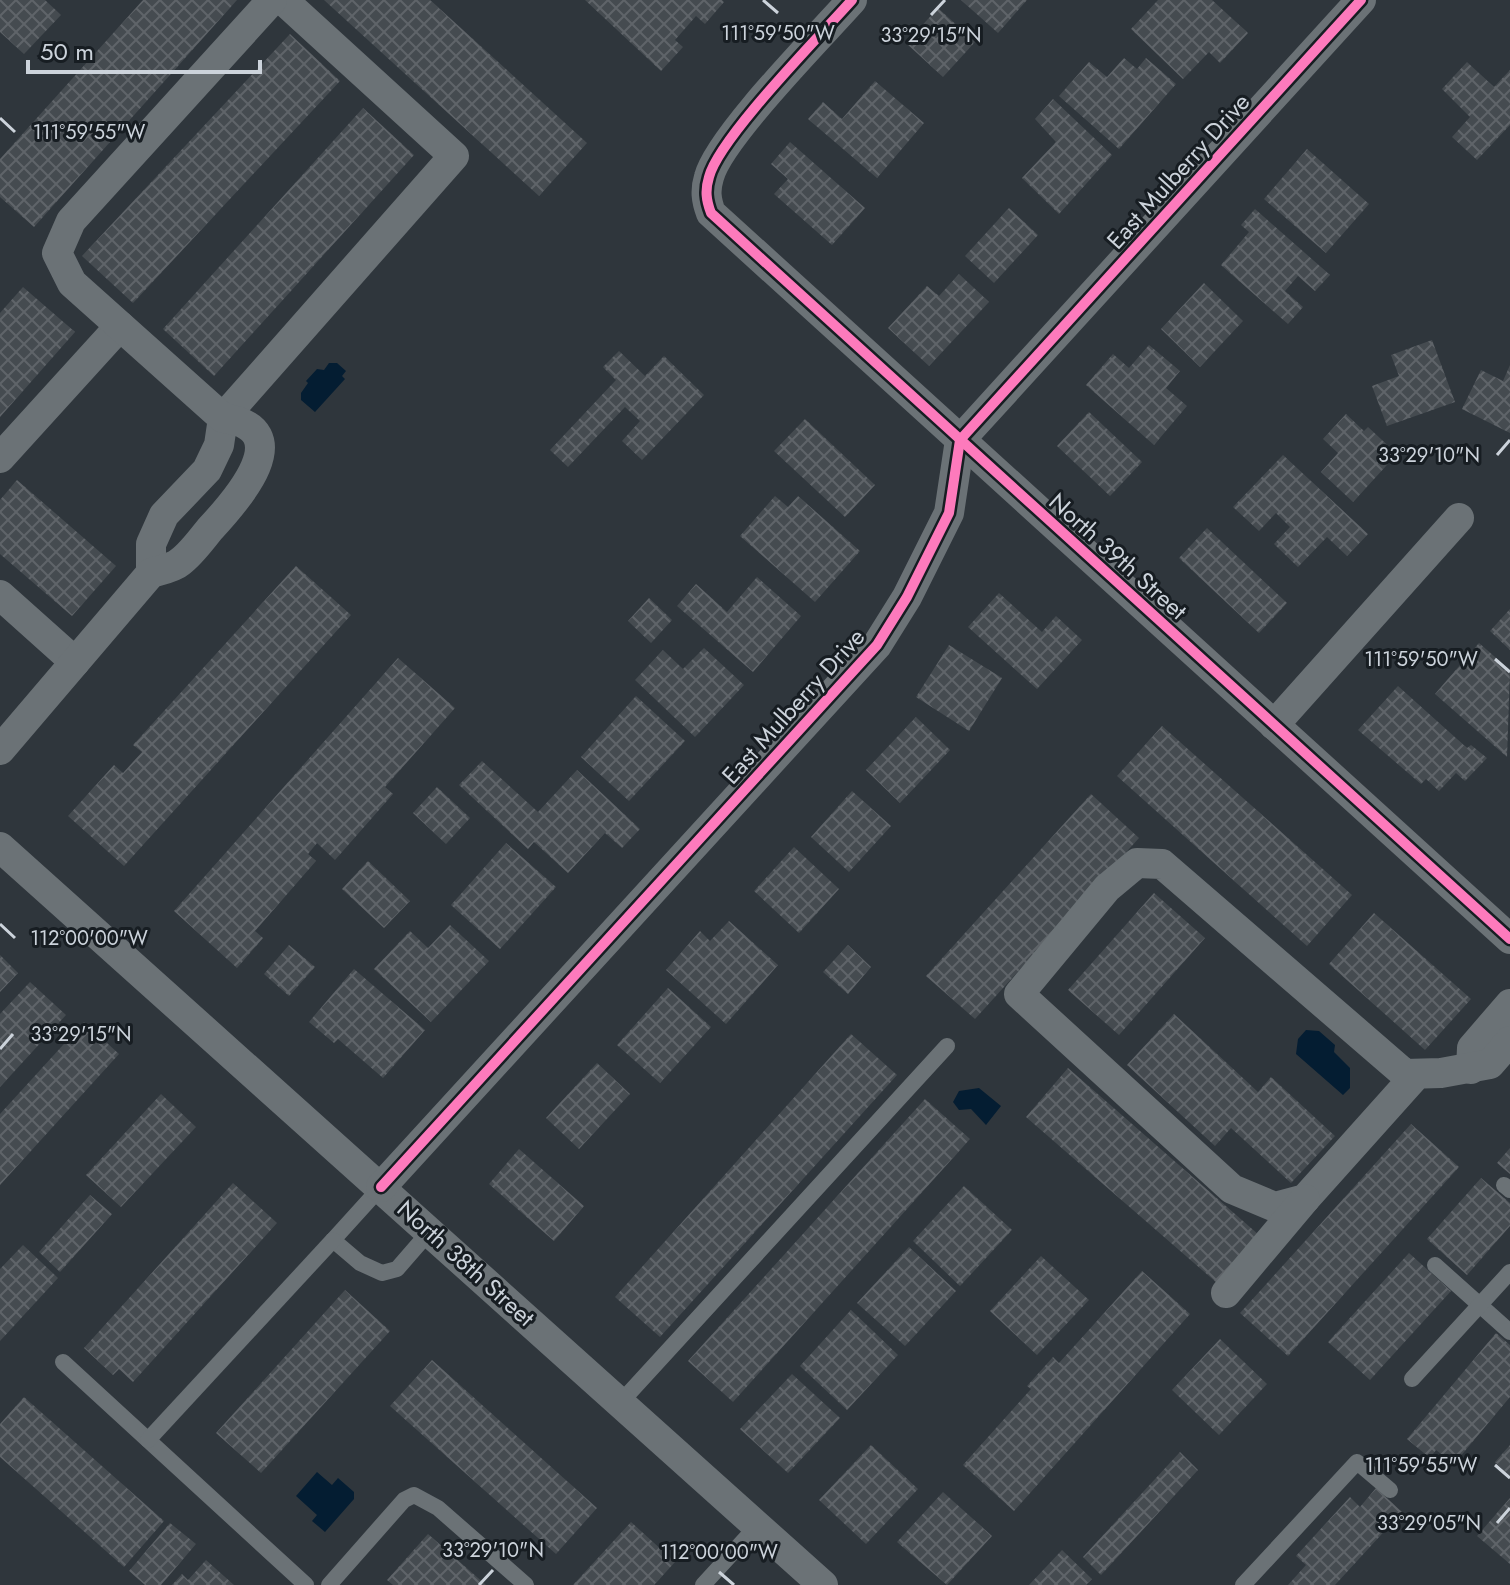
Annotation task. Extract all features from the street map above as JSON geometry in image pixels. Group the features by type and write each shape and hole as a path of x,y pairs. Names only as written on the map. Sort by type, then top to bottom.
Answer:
{"street":[{"path":"0,750 151,573 180,562 238,496 255,470 260,445 256,432 244,421 223,418 72,283 57,253 71,221 272,0"},
{"path":"151,573 151,544 164,515 204,473 219,445 223,418 454,156 283,0"},
{"name":"North 39th Street","path":"852,0 729,140 709,174 706,197 711,213 1510,939"},
{"name":"East Mulberry Drive","path":"381,1187 877,645 907,597 949,513 960,440 1361,0"},
{"path":"0,458 120,326"},
{"path":"204,473 238,496"},
{"path":"1274,725 1459,518"},
{"path":"0,595 75,662"},
{"name":"North 38th Street","path":"0,847 823,1585"},
{"path":"1305,1199 1275,1207 1232,1189 1019,994 1107,888 1137,863 1162,864 1405,1074 1471,1069 1490,1064 1510,1041"},
{"path":"1471,1069 1472,1048 1510,1004"},
{"path":"1226,1293 1417,1074"}],"lane":[{"path":"620,1403 947,1046"},
{"path":"148,1440 381,1187"},
{"path":"333,1240 360,1263 382,1273 397,1269 430,1231"},
{"path":"1435,1265 1510,1332"},
{"path":"1412,1379 1510,1272"},
{"path":"63,1362 306,1585"},
{"path":"1243,1585 1357,1462 1390,1490"},
{"path":"329,1585 404,1500 414,1495 438,1508 526,1585"},
{"path":"703,1585 757,1526"}],"water":[{"path":"329,363 337,363 346,371 342,376 345,379 315,412 301,400 301,393 308,383 306,381 317,369 324,370"},
{"path":"1306,1030 1319,1031 1335,1045 1334,1052 1350,1068 1350,1088 1343,1095 1296,1054 1298,1039"},
{"path":"979,1088 1001,1106 986,1125 971,1109 959,1110 953,1102 959,1091"},
{"path":"317,1472 332,1485 338,1478 354,1492 354,1499 325,1532 312,1521 317,1515 296,1496"}],"building":[{"path":"0,0 45,0 61,15 24,54 0,32"},
{"path":"143,0 237,0 34,227 0,197 0,159"},
{"path":"324,0 430,0 587,143 539,196"},
{"path":"585,0 724,2 705,24 696,16 675,40 683,47 661,71"},
{"path":"961,0 1027,0 998,33"},
{"path":"1158,0 1212,0 1248,33 1220,63 1209,52 1183,79 1131,29"},
{"path":"938,8 975,42 943,77 906,43"},
{"path":"290,34 340,81 133,303 82,256"},
{"path":"1124,58 1137,69 1146,58 1176,84 1119,149 1059,96 1089,62 1107,77"},
{"path":"1467,62 1494,87 1510,70 1510,125 1477,160 1452,137 1470,117 1442,89"},
{"path":"875,81 924,123 877,178 808,119 823,102 842,119"},
{"path":"1053,99 1112,155 1059,214 1022,178 1056,142 1035,119"},
{"path":"363,108 414,155 214,376 163,329"},
{"path":"790,142 865,208 832,245 774,194 788,179 771,164"},
{"path":"1307,149 1369,204 1326,253 1264,199"},
{"path":"1009,208 1038,235 994,283 965,256"},
{"path":"1255,209 1330,275 1315,291 1298,276 1285,291 1303,307 1288,324 1221,265 1249,232 1241,225"},
{"path":"959,274 989,302 929,366 888,328 927,286 939,296"},
{"path":"1204,283 1243,321 1200,367 1161,329"},
{"path":"23,287 75,332 0,417 0,313"},
{"path":"1432,340 1455,402 1387,426 1372,386 1399,376 1391,355"},
{"path":"1149,345 1180,371 1166,388 1187,406 1154,445 1086,385 1113,354 1129,368"},
{"path":"619,351 645,376 664,356 704,395 642,460 622,441 640,421 625,407 568,467 550,450 616,380 603,367"},
{"path":"1510,365 1510,433 1462,409 1481,370 1503,381"},
{"path":"1089,412 1142,462 1110,496 1057,446"},
{"path":"1346,414 1364,431 1368,427 1397,454 1353,502 1321,472 1338,453 1323,439"},
{"path":"805,419 875,485 845,517 774,451"},
{"path":"1283,455 1368,534 1347,556 1327,537 1298,567 1274,544 1290,527 1276,513 1259,531 1233,507"},
{"path":"17,480 116,566 72,616 0,554 0,500"},
{"path":"775,496 788,507 798,496 860,551 815,602 740,536"},
{"path":"1207,528 1287,603 1259,633 1179,558"},
{"path":"296,566 351,615 124,866 68,816 114,765 123,773 142,752 133,745"},
{"path":"757,577 801,616 753,672 677,606 696,584 727,612"},
{"path":"999,593 1042,632 1056,616 1082,640 1037,689 968,627"},
{"path":"649,598 672,620 651,643 628,621"},
{"path":"1510,609 1510,650 1490,631"},
{"path":"1479,643 1510,670 1507,757 1435,694"},
{"path":"949,645 1002,678 969,731 916,697"},
{"path":"704,648 744,685 695,737 635,680 663,650 683,669"},
{"path":"398,658 455,708 385,787 393,794 335,860 317,843 308,854 316,861 255,931 263,938 237,968 174,911"},
{"path":"1398,686 1467,748 1471,745 1487,758 1465,781 1456,773 1439,791 1426,779 1421,784 1358,730"},
{"path":"636,696 685,741 629,801 581,757"},
{"path":"916,717 950,750 900,803 866,770"},
{"path":"1162,726 1352,895 1307,946 1117,776"},
{"path":"482,761 538,812 577,770 640,829 622,848 605,833 568,873 534,842 528,849 459,785"},
{"path":"437,787 470,818 446,844 413,813"},
{"path":"852,791 891,826 849,872 811,837"},
{"path":"1091,794 1139,838 975,1019 926,976"},
{"path":"506,843 556,887 500,949 451,905"},
{"path":"794,847 839,889 799,933 754,891"},
{"path":"368,861 410,901 384,928 342,889"},
{"path":"1154,893 1205,938 1119,1035 1068,990"},
{"path":"1374,913 1471,999 1425,1050 1329,964"},
{"path":"729,921 778,965 726,1024 666,970 700,931 710,941"},
{"path":"450,925 489,961 431,1022 374,969 410,931 428,948"},
{"path":"289,945 315,967 289,996 264,974"},
{"path":"848,945 871,967 848,994 823,972"},
{"path":"0,955 18,973 0,992"},
{"path":"354,969 425,1030 383,1078 338,1039 334,1043 309,1022"},
{"path":"30,982 66,1015 0,1087 0,1014"},
{"path":"668,988 711,1027 660,1083 617,1045"},
{"path":"1174,1014 1258,1092 1271,1077 1335,1136 1291,1183 1231,1128 1215,1146 1127,1065"},
{"path":"84,1022 119,1054 0,1185 0,1114"},
{"path":"851,1034 897,1075 660,1337 615,1297"},
{"path":"597,1063 630,1094 579,1149 546,1118"},
{"path":"1068,1068 1259,1235 1217,1283 1026,1117"},
{"path":"161,1094 196,1127 121,1207 86,1175"},
{"path":"925,1099 970,1139 733,1402 688,1361"},
{"path":"1411,1124 1459,1167 1288,1356 1240,1313"},
{"path":"1510,1148 1510,1174 1497,1163"},
{"path":"519,1149 584,1206 554,1241 489,1184"},
{"path":"1481,1178 1510,1203 1510,1226 1467,1275 1427,1239"},
{"path":"233,1183 277,1223 133,1382 119,1369 113,1375 84,1348"},
{"path":"964,1186 1012,1230 960,1286 913,1241"},
{"path":"90,1195 112,1214 60,1272 39,1252"},
{"path":"23,1245 58,1278 0,1341 0,1269"},
{"path":"909,1247 956,1291 905,1346 857,1303"},
{"path":"1409,1253 1451,1291 1370,1380 1328,1342"},
{"path":"1041,1256 1089,1300 1037,1355 990,1311"},
{"path":"1142,1271 1190,1314 1014,1511 963,1465 1031,1389 1027,1386 1053,1357 1059,1363"},
{"path":"345,1290 390,1331 261,1473 216,1433"},
{"path":"851,1310 898,1355 847,1410 800,1366"},
{"path":"1496,1333 1510,1345 1510,1397 1454,1464 1436,1450 1430,1458 1407,1439"},
{"path":"1220,1339 1267,1384 1219,1435 1172,1390"},
{"path":"432,1360 597,1508 556,1554 390,1406"},
{"path":"792,1374 840,1418 788,1473 740,1429"},
{"path":"24,1397 164,1521 124,1567 0,1457 0,1424"},
{"path":"871,1445 918,1489 866,1544 819,1500"},
{"path":"1510,1445 1510,1476 1495,1462"},
{"path":"1180,1452 1198,1470 1101,1575 1083,1557"},
{"path":"1376,1488 1402,1512 1335,1585 1288,1585 1306,1565 1296,1556 1350,1497 1360,1507"},
{"path":"943,1492 992,1536 947,1585 897,1542"},
{"path":"1510,1498 1510,1564 1477,1536"},
{"path":"631,1522 675,1562 654,1585 573,1585"},
{"path":"170,1523 196,1544 161,1585 145,1585 129,1571"},
{"path":"428,1534 486,1585 393,1585 387,1580"},
{"path":"1062,1550 1092,1579 1086,1585 1029,1585"},
{"path":"206,1560 234,1585 172,1585 182,1574 188,1580"}],"cycle path":[{"path":"852,0 772,87 731,138 709,177 707,195 711,213 1510,939"},
{"path":"381,1187 877,645 907,597 949,513 960,440 1361,0"}]}
